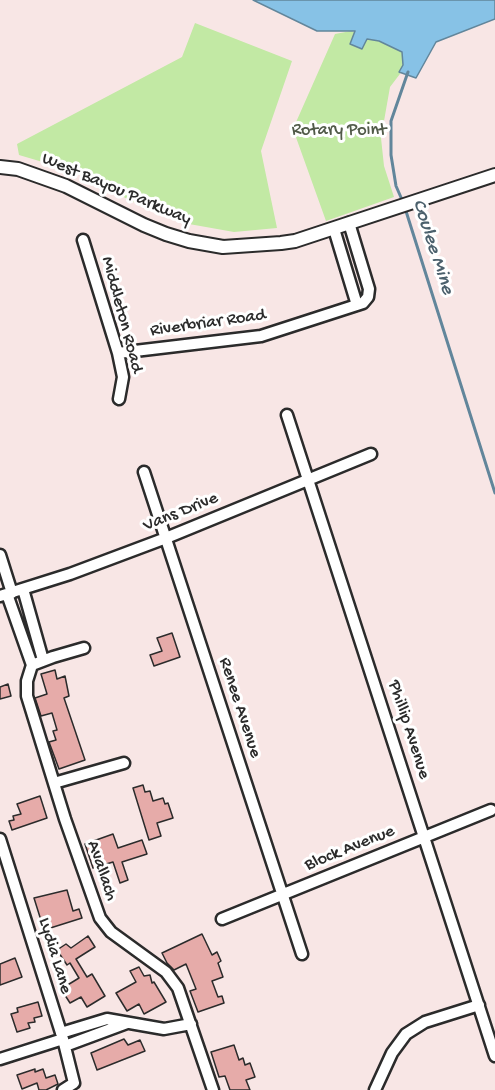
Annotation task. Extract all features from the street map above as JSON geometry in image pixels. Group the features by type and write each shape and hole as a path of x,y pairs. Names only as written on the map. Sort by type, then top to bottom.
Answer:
{"street":[{"name":"West Bayou Parkway","path":"0,167 18,169 41,176 144,225 182,239 223,247 281,243 334,229 495,175"},
{"name":"Riverbriar Road","path":"118,353 261,336 363,303 368,297 369,289 349,223"},
{"path":"334,229 357,305"},
{"name":"Middleton Road","path":"83,240 118,353 123,377 119,399"},
{"name":"Phillip Avenue","path":"287,415 495,1056"},
{"name":"Vans Drive","path":"6,594 166,538 371,454"},
{"name":"Renee Avenue","path":"144,472 302,954"},
{"name":"Avallach","path":"0,555 6,594 32,665 27,681 27,696 100,918 111,932 166,972 178,988 210,1089"},
{"path":"23,589 43,660"},
{"path":"32,665 84,648"},
{"path":"54,783 124,763"},
{"name":"Block Avenue","path":"222,919 491,810"},
{"name":"Lydia Lane","path":"0,842 63,1039 74,1083 63,1090"},
{"path":"375,1090 392,1053 406,1034 425,1023 479,1005"},
{"path":"0,1059 63,1039 127,1023 164,1029 191,1024"}],"green space":[{"path":"195,23 292,61 261,151 277,228 234,232 189,224 145,208 73,171 19,155 17,144 182,57"},
{"name":"Rotary Point","path":"351,31 405,50 406,66 390,87 381,138 384,166 394,197 326,221 293,129 335,34"}],"water":[{"path":"253,0 495,0 495,19 436,42 416,78 399,72 403,65 402,52 379,41 367,39 362,49 350,44 355,31 317,31"}],"building":[{"path":"172,633 180,657 154,666 150,655 162,651 157,638"},
{"path":"55,670 57,679 65,676 69,696 64,698 85,760 59,769 49,742 56,740 53,731 57,730 52,713 41,716 35,698 47,694 41,674"},
{"path":"8,684 11,696 0,699 0,687"},
{"path":"143,785 145,792 150,791 153,801 163,798 165,804 168,803 173,818 157,823 161,836 149,840 133,788"},
{"path":"40,796 47,818 12,830 9,821 14,820 13,816 21,814 17,804"},
{"path":"113,834 118,848 142,840 147,854 122,862 128,880 120,883 113,862 93,868 85,844"},
{"path":"67,890 73,911 79,909 82,918 44,930 34,898"},
{"path":"202,934 212,955 217,952 221,961 218,963 223,977 212,981 218,997 222,996 224,1003 198,1012 190,991 196,989 186,964 174,970 162,953"},
{"path":"88,936 95,947 76,959 87,977 92,974 105,996 87,1007 81,997 70,1003 61,989 79,978 70,963 67,965 57,950 66,944 71,948"},
{"path":"15,958 22,977 0,985 0,964"},
{"path":"139,967 144,976 150,975 152,983 154,982 166,1002 144,1014 139,1004 127,1011 116,993 136,982 130,971"},
{"path":"38,1002 42,1016 34,1018 35,1022 28,1023 30,1028 17,1032 11,1014 18,1012 17,1008"},
{"path":"124,1039 128,1045 140,1040 145,1051 97,1070 91,1053"},
{"path":"234,1045 239,1060 243,1058 245,1065 250,1063 255,1077 246,1080 250,1090 230,1090 225,1076 219,1077 211,1052"},
{"path":"35,1069 35,1072 43,1069 46,1078 55,1075 58,1084 46,1090 39,1090 37,1083 22,1089 17,1075"}],"waterway":[{"name":"Coulee Mine","path":"403,202 396,186 391,155 391,121 408,72"},
{"name":"Coulee Mine","path":"405,208 495,493"}]}
